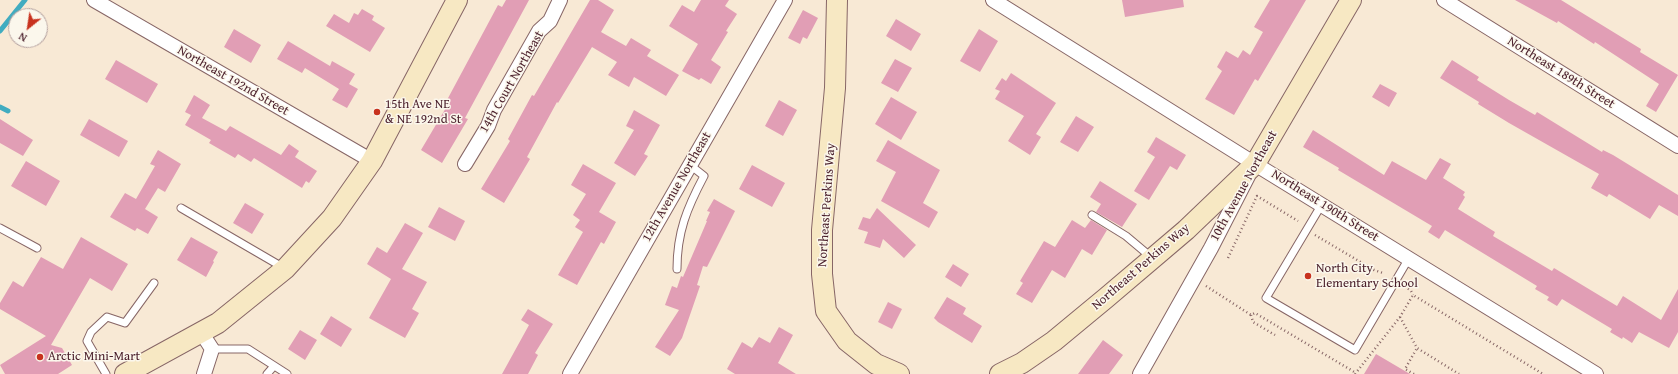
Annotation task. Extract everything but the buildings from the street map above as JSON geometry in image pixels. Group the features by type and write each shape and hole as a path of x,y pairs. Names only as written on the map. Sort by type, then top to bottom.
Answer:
{"main road":[{"path":"124,374 218,323 285,269 332,218 372,161 457,0"},
{"name":"Northeast Perkins Way","path":"837,0 836,88 822,230 822,274 826,311 847,341 873,369 899,374"},
{"name":"10th Avenue Northeast","path":"1255,164 1351,0"},
{"name":"Northeast Perkins Way","path":"1000,374 1022,363 1054,341 1186,230 1255,164"}],"street":[{"name":"Northeast 192nd Street","path":"94,0 372,161"},
{"name":"14th Court Northeast","path":"465,164 488,126 494,110 539,31 550,21 560,0"},
{"name":"12th Avenue Northeast","path":"570,374 785,0"},
{"name":"Northeast 190th Street","path":"994,0 1255,164 1596,374"},
{"name":"Northeast 189th Street","path":"1444,0 1678,146"},
{"name":"10th Avenue Northeast","path":"1140,374 1194,278 1255,164"},
{"path":"201,332 212,349 204,374"}],"lane":[{"path":"677,268 677,248 686,212 704,176 690,165"},
{"path":"1322,204 1266,298 1355,350 1409,258"},
{"path":"181,208 285,269"},
{"path":"1092,215 1126,236 1152,259"},
{"path":"0,228 37,248"},
{"path":"106,374 87,341 91,332 107,317 125,323 154,283"},
{"path":"212,349 248,349 287,374"},
{"path":"267,374 274,366"}],"path":[{"path":"1228,258 1258,196 1298,221"},
{"path":"1312,234 1374,270 1383,273"},
{"path":"1194,278 1251,314 1255,313 1356,373 1400,317 1414,295"},
{"path":"1404,286 1411,290 1414,295 1543,374"},
{"path":"1251,314 1253,322 1275,335"},
{"path":"1400,317 1417,348 1459,374"},
{"path":"1414,374 1405,369 1417,348"},
{"path":"1535,374 1537,370"}],"waterway":[{"path":"0,31 25,0"},
{"path":"0,107 8,111"}],"place":[{"name":"15th Ave NE & NE 192nd St","path":"377,112"},
{"name":"North City Elementary School","path":"1308,276"},
{"name":"Arctic Mini-Mart","path":"40,357"}]}
